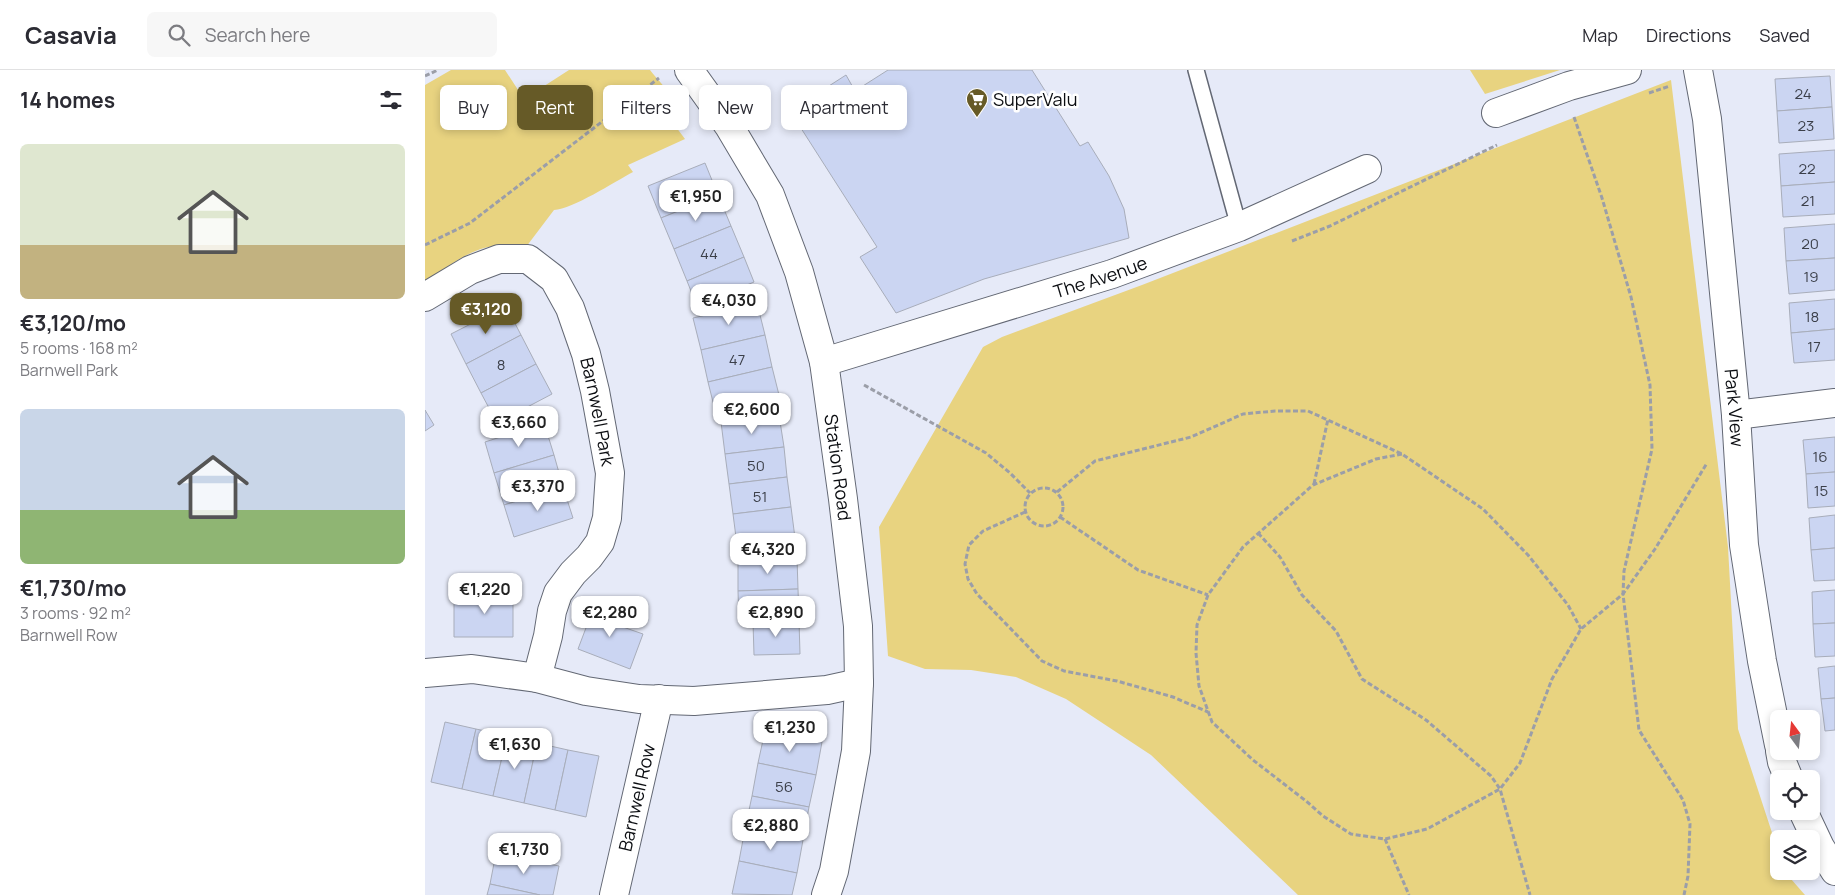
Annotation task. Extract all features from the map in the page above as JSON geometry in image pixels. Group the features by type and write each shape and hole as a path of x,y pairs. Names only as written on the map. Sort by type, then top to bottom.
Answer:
{"street":[{"name":"Station Road","path":"689,70 729,126 770,195 799,272 824,362 858,626 859,683 856,751 827,895"},
{"path":"1496,113 1564,88 1627,70"},
{"name":"Park View","path":"1697,70 1707,119 1737,428 1744,545 1762,661 1772,710"},
{"name":"The Avenue","path":"824,362 1113,274 1239,227 1367,169"},
{"name":"Barnwell Park","path":"425,297 469,270 499,259 528,259 554,279 570,308 586,354 595,391 610,473 607,518 600,542 589,558 573,573 558,593 552,611 548,636 537,678"},
{"path":"1737,428 1835,404"},
{"path":"425,673 472,669 537,678 586,691 639,699 694,701 827,690 859,683"},
{"name":"Barnwell Row","path":"614,895 659,699"},
{"path":"1807,820 1819,847 1835,871"}],"lane":[{"path":"1196,70 1239,227"}],"path":[{"path":"425,76 438,70"},
{"path":"425,245 470,223 662,75"},
{"path":"1564,88 1602,198 1631,297 1650,385 1652,449 1624,571 1623,594 1639,730 1683,800 1690,824 1688,876 1683,895"},
{"path":"824,362 986,453 1030,493"},
{"path":"1057,492 1095,461 1191,437 1243,414 1307,411 1402,454 1483,509 1528,555 1568,605 1581,629"},
{"path":"1313,485 1328,419"},
{"path":"1402,454 1376,459 1313,485 1243,546 1208,594 1197,625 1196,653 1199,686 1212,722 1253,760 1323,816 1351,834 1385,839 1427,829 1500,789 1520,763 1552,679 1581,629 1623,594 1655,549 1717,446 1737,428"},
{"path":"1042,487 1051,488 1057,492 1063,502 1063,510 1058,520 1049,526 1038,526 1029,520 1025,512 1025,500 1030,493 1042,487"},
{"path":"1025,512 983,531 969,545 965,564 968,579 977,594 1042,661 1064,671 1117,681 1173,697 1208,712"},
{"path":"1060,517 1139,570 1208,594"},
{"path":"1258,533 1280,556 1302,595 1336,631 1362,679 1426,720 1491,776 1500,789 1530,895"},
{"path":"1385,839 1409,895"}],"shaded area":[{"path":"451,70 505,70 517,88 517,130 593,130 593,85 546,85 569,70 650,70 662,85 603,85 603,130 678,130 685,139 628,165 633,172 593,194 572,205 554,210 526,247 495,246 476,251 458,260 425,282 425,85"},
{"path":"1470,70 1560,70 1485,94"},
{"path":"1671,80 1728,547 1738,729 1771,830 1770,880 1792,880 1805,895 1298,895 1151,755 1066,699 1016,677 971,670 925,669 888,656 879,527 983,347 1002,337 1142,285"}],"building":[{"path":"888,70 1032,70 1080,146 1088,142 1109,176 1124,209 1129,238 984,279 896,313 860,257 877,247 802,130 907,130 907,85 864,85"},
{"path":"846,75 852,85 830,85"},
{"path":"1830,76 1832,107 1777,111 1775,79"},
{"path":"1832,107 1834,139 1779,143 1777,111"},
{"path":"1835,150 1835,182 1781,186 1779,154"},
{"path":"705,163 718,195 661,218 648,186"},
{"path":"1835,182 1835,214 1783,217 1781,186"},
{"path":"718,195 731,226 674,249 661,218"},
{"path":"1835,224 1835,258 1786,261 1784,228"},
{"path":"731,226 744,257 687,281 674,249"},
{"path":"744,257 754,282 697,306 687,281"},
{"path":"1835,258 1835,290 1789,294 1786,261"},
{"path":"1835,299 1835,329 1791,333 1789,303"},
{"path":"757,303 765,335 701,350 693,318"},
{"path":"506,306 521,335 466,364 451,334"},
{"path":"1835,329 1835,360 1794,363 1791,333"},
{"path":"521,335 536,364 481,393 466,364"},
{"path":"765,335 772,367 708,382 701,350"},
{"path":"536,364 552,394 497,423 481,393"},
{"path":"772,367 780,399 716,414 708,382"},
{"path":"425,410 434,425 425,431"},
{"path":"779,415 784,447 725,454 721,422"},
{"path":"544,423 554,455 494,473 485,442"},
{"path":"1835,437 1835,472 1806,474 1803,440"},
{"path":"784,447 787,477 729,484 725,454"},
{"path":"554,455 563,487 504,505 494,473"},
{"path":"1835,472 1835,506 1808,508 1806,474"},
{"path":"787,477 791,507 733,514 729,484"},
{"path":"563,487 573,518 514,537 504,505"},
{"path":"791,507 795,538 737,545 733,514"},
{"path":"1835,515 1835,548 1811,550 1809,518"},
{"path":"1835,548 1835,580 1814,581 1811,550"},
{"path":"797,558 798,589 738,591 738,560"},
{"path":"481,589 513,589 513,637 454,637 454,599 481,599"},
{"path":"798,589 799,621 739,623 738,591"},
{"path":"1835,590 1835,623 1813,624 1812,592"},
{"path":"595,604 624,615 620,626 643,634 630,669 578,649"},
{"path":"799,621 800,654 754,655 753,622"},
{"path":"1835,623 1835,656 1815,657 1813,624"},
{"path":"1835,666 1835,698 1821,699 1818,668"},
{"path":"1835,698 1835,730 1825,731 1821,699"},
{"path":"445,722 476,729 462,789 431,782"},
{"path":"476,729 507,736 493,796 462,789"},
{"path":"765,731 822,742 816,775 758,763"},
{"path":"507,736 537,743 524,803 493,796"},
{"path":"537,743 568,750 555,810 524,803"},
{"path":"568,750 599,756 586,817 555,810"},
{"path":"758,763 816,775 809,807 752,796"},
{"path":"752,796 809,807 803,840 745,829"},
{"path":"745,829 803,840 797,873 739,861"},
{"path":"496,853 559,866 553,895 540,895 490,884"},
{"path":"739,861 797,873 792,895 732,894"},
{"path":"490,884 540,895 487,895"}],"place":[{"name":"SuperValu","path":"977,118"}]}
